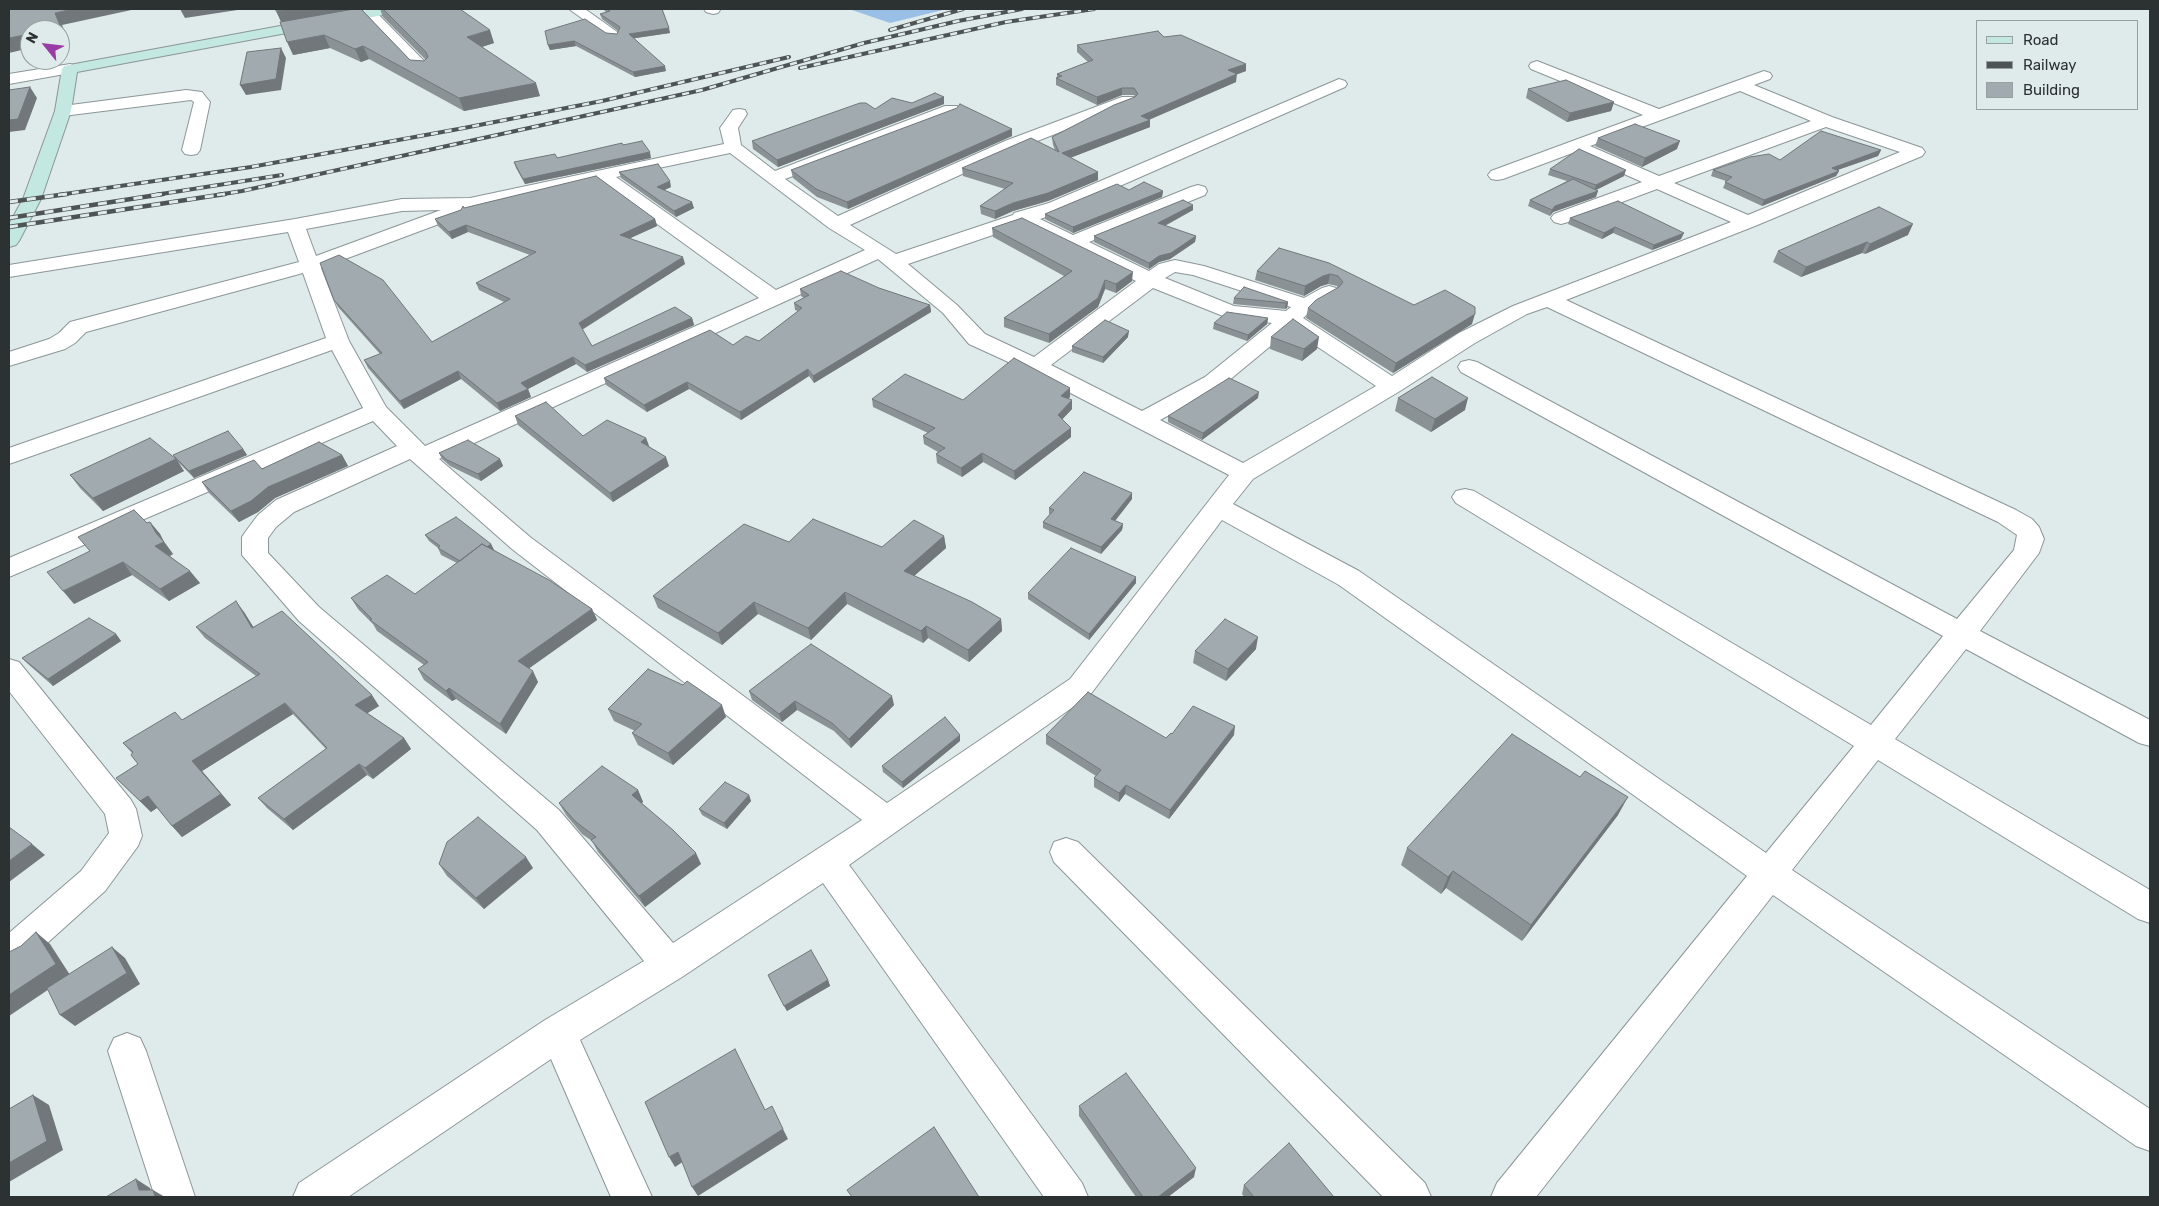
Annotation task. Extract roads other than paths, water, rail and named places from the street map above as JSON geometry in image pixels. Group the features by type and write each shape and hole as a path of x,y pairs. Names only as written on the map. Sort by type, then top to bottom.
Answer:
{"street":[{"path":"576,9 613,34"},
{"path":"70,69 380,11 423,68"},
{"path":"1537,66 1658,116"},
{"path":"9,79 64,70"},
{"path":"9,240 32,199 63,111 70,70"},
{"path":"1497,175 1764,76"},
{"path":"669,965 548,820 309,614 255,555 255,537 267,521 285,506 418,452 773,298 886,256 1056,207 1339,84"},
{"path":"313,1197 558,1033 669,965 827,862 1080,687 1244,473 1392,386 1467,338 1520,310 1748,222 1916,152 1826,121 1740,85"},
{"path":"63,111 196,95 202,102 191,150"},
{"path":"836,224 1011,145 1128,100"},
{"path":"772,178 951,110"},
{"path":"739,114 729,128 733,147 836,224 886,256 950,309 977,339 1036,366 1244,473"},
{"path":"1561,218 1826,121"},
{"path":"1575,146 1748,222"},
{"path":"9,359 56,344 67,338 78,327 310,266 477,202 733,147"},
{"path":"601,175 773,298"},
{"path":"1073,242 1198,191"},
{"path":"9,271 295,225 402,205 474,204"},
{"path":"1021,217 1151,280 1230,312 1298,311"},
{"path":"295,225 338,341 376,411 418,452 521,543 887,821"},
{"path":"1036,366 1166,268 1175,266 1197,270 1298,311 1392,386"},
{"path":"1143,420 1213,382 1298,311 1328,292"},
{"path":"1511,1197 1962,634 2026,553 2031,539 2030,533 2023,526 1548,299"},
{"path":"9,456 338,341"},
{"path":"1469,367 2150,734"},
{"path":"9,568 376,411"},
{"path":"1465,497 2150,908"},
{"path":"1218,507 1349,578 1770,874 2150,1132"},
{"path":"9,670 120,809 126,836 93,881 22,944 9,952"},
{"path":"1066,852 1411,1197"},
{"path":"827,862 1068,1197"},
{"path":"558,1033 632,1197"},
{"path":"127,1051 175,1197"}],"water":[{"path":"849,9 947,9 890,23"}],"railway":[{"path":"890,30 963,9"},
{"path":"217,195 702,90 864,43 958,21 1022,9"},
{"path":"800,68 1006,22 1094,9"},
{"path":"58,195 251,167 464,128 602,101 789,57"},
{"path":"155,195 282,175"},
{"path":"9,202 67,194"},
{"path":"9,218 163,194"},
{"path":"9,227 225,194"}]}
